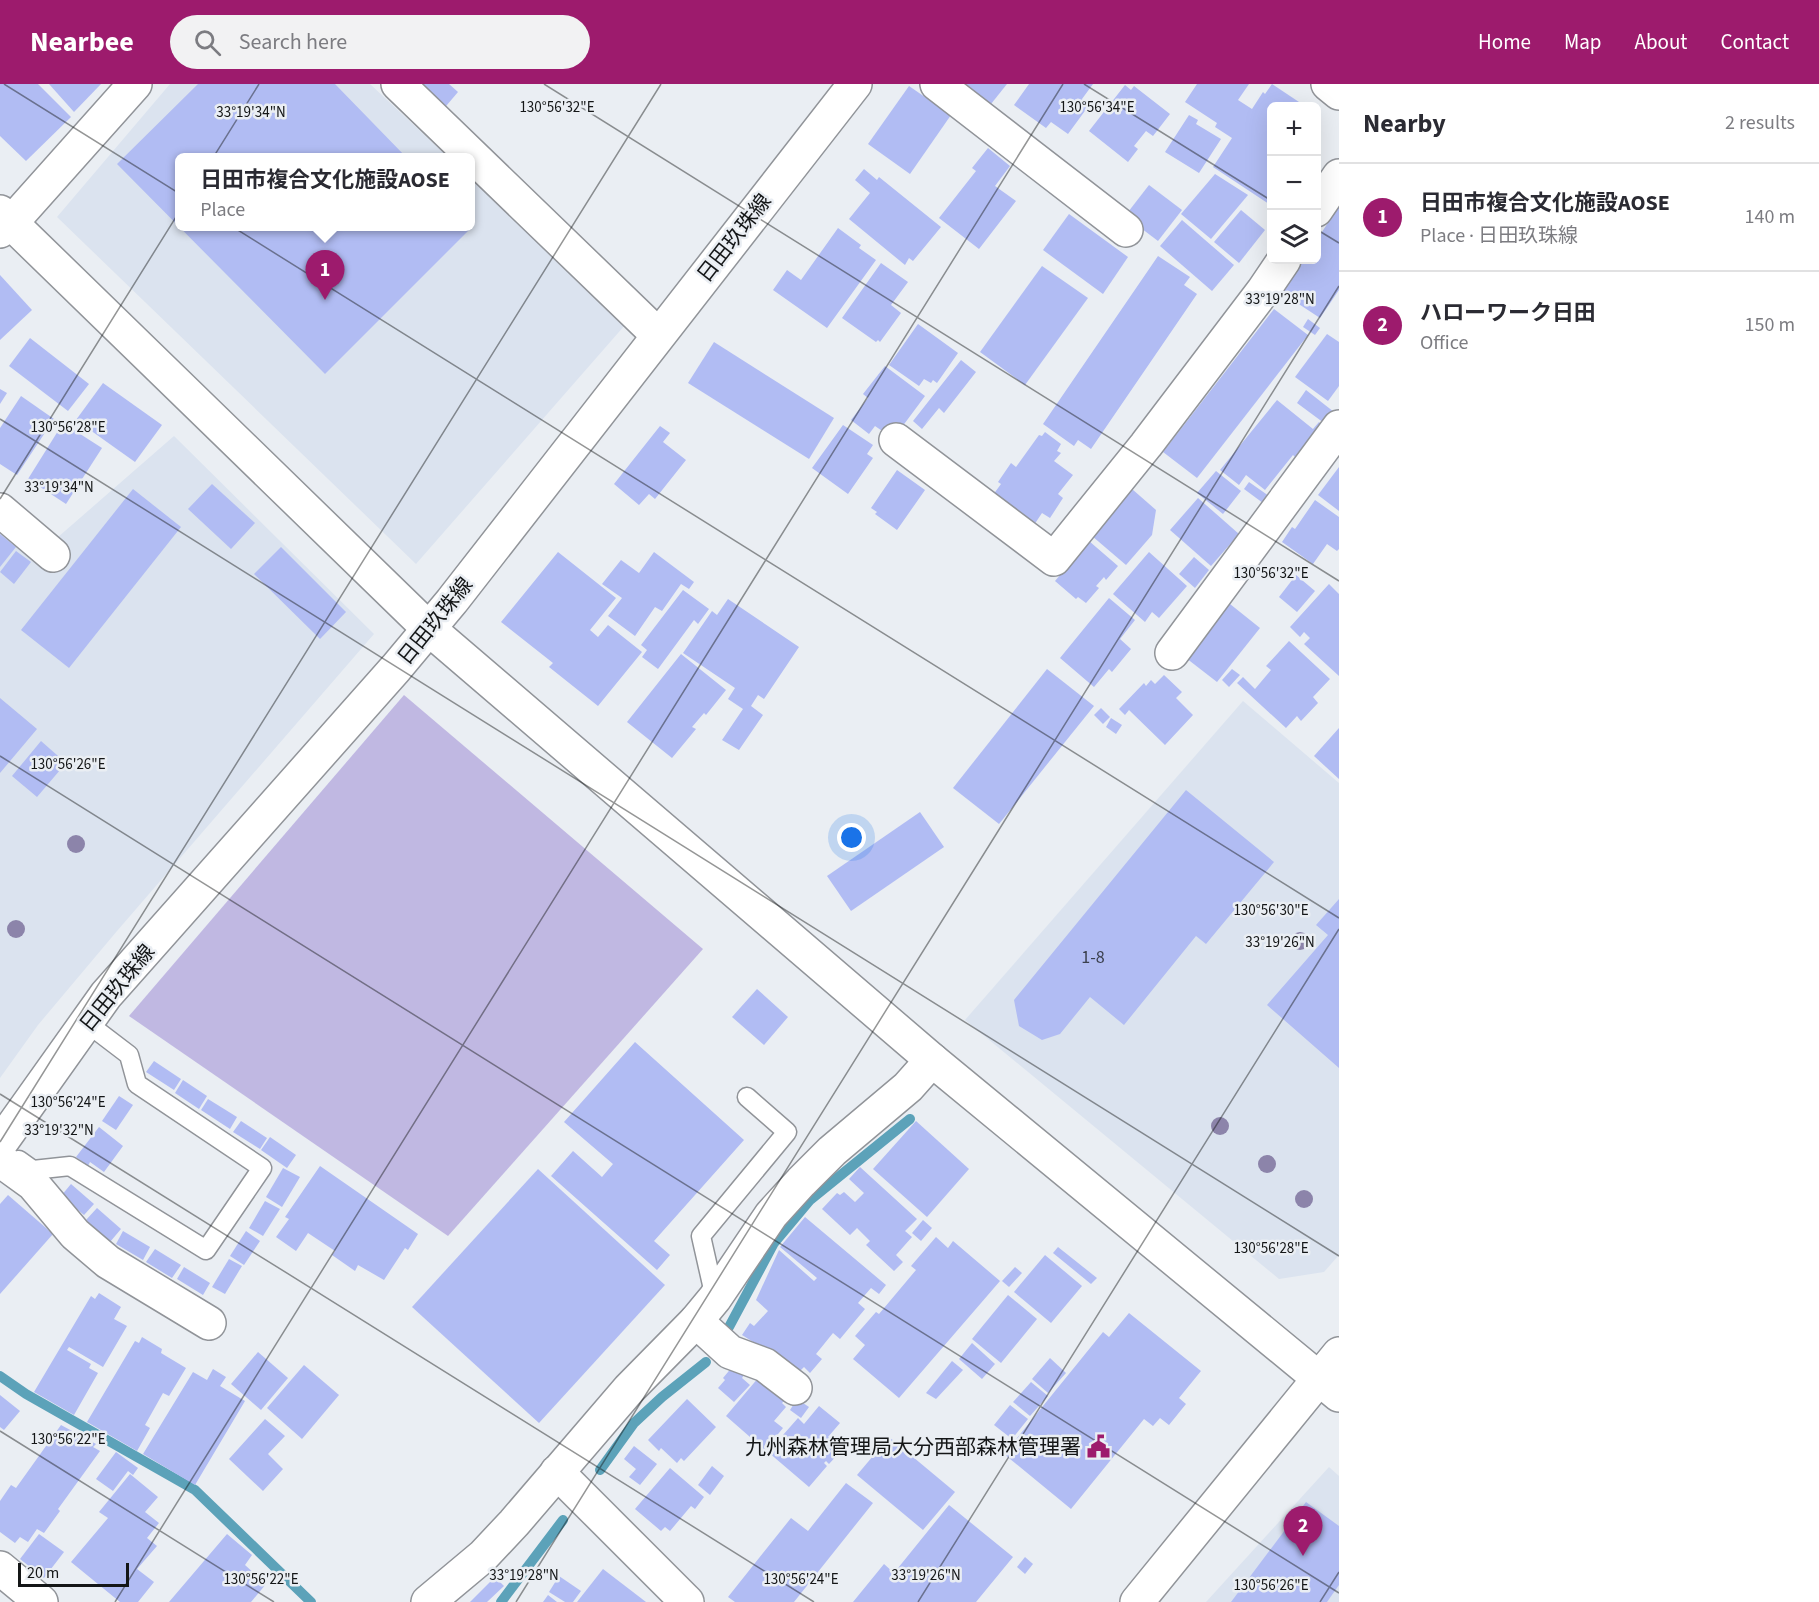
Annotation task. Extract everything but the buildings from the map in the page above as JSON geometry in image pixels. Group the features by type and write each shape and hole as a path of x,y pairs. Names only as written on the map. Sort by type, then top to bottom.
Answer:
{"street":[{"path":"135,84 4,222 428,628 932,1060 1328,1387"},
{"path":"398,84 469,153"},
{"name":"日田玖珠線","path":"0,1146 106,995 396,668 459,592 855,84"},
{"path":"937,84 1126,230"},
{"path":"1328,84 1339,93"},
{"path":"475,158 658,335"},
{"path":"1321,204 1339,176"},
{"path":"896,440 1054,559 1167,418 1281,264"},
{"path":"1172,653 1339,427"},
{"path":"0,510 53,555"},
{"path":"428,1602 483,1556 630,1389 705,1309 771,1215 801,1182 832,1151 908,1088 932,1060"},
{"path":"0,1160 33,1184 75,1234 108,1262 209,1323"},
{"path":"705,1309 730,1352 765,1365 795,1388"},
{"path":"1137,1602 1328,1387 1339,1354"},
{"path":"556,1472 687,1602"},
{"path":"0,1568 40,1602"}],"lane":[{"path":"0,1146 33,1170 70,1166 206,1250 262,1168 136,1084 129,1055 87,1023"},
{"path":"705,1309 700,1236 787,1132 747,1097"}],"shaded area":[{"path":"170,84 370,84 444,153 175,153 175,231 475,231 475,183 625,325 416,564 57,217"},
{"path":"174,436 374,634 117,931 38,1025 0,1078 0,532 34,558"},
{"path":"404,695 703,949 448,1236 129,1016"},
{"path":"1243,701 1339,783 1339,1255 1324,1272 1279,1279 965,1020"},
{"path":"1329,1467 1339,1476 1339,1602 1206,1602"}],"waterway":[{"path":"729,1327 774,1243 810,1200 910,1119"},
{"path":"600,1470 634,1423 706,1362"},
{"path":"0,1376 26,1394 195,1490 311,1602"},
{"path":"501,1602 563,1520"}],"place":[{"name":"日田市複合文化施設AOSE","path":"325,300"},
{"name":"九州森林管理局大分西部森林管理署","path":"1099,1447"},
{"name":"ハローワーク日田","path":"1303,1556"}]}
